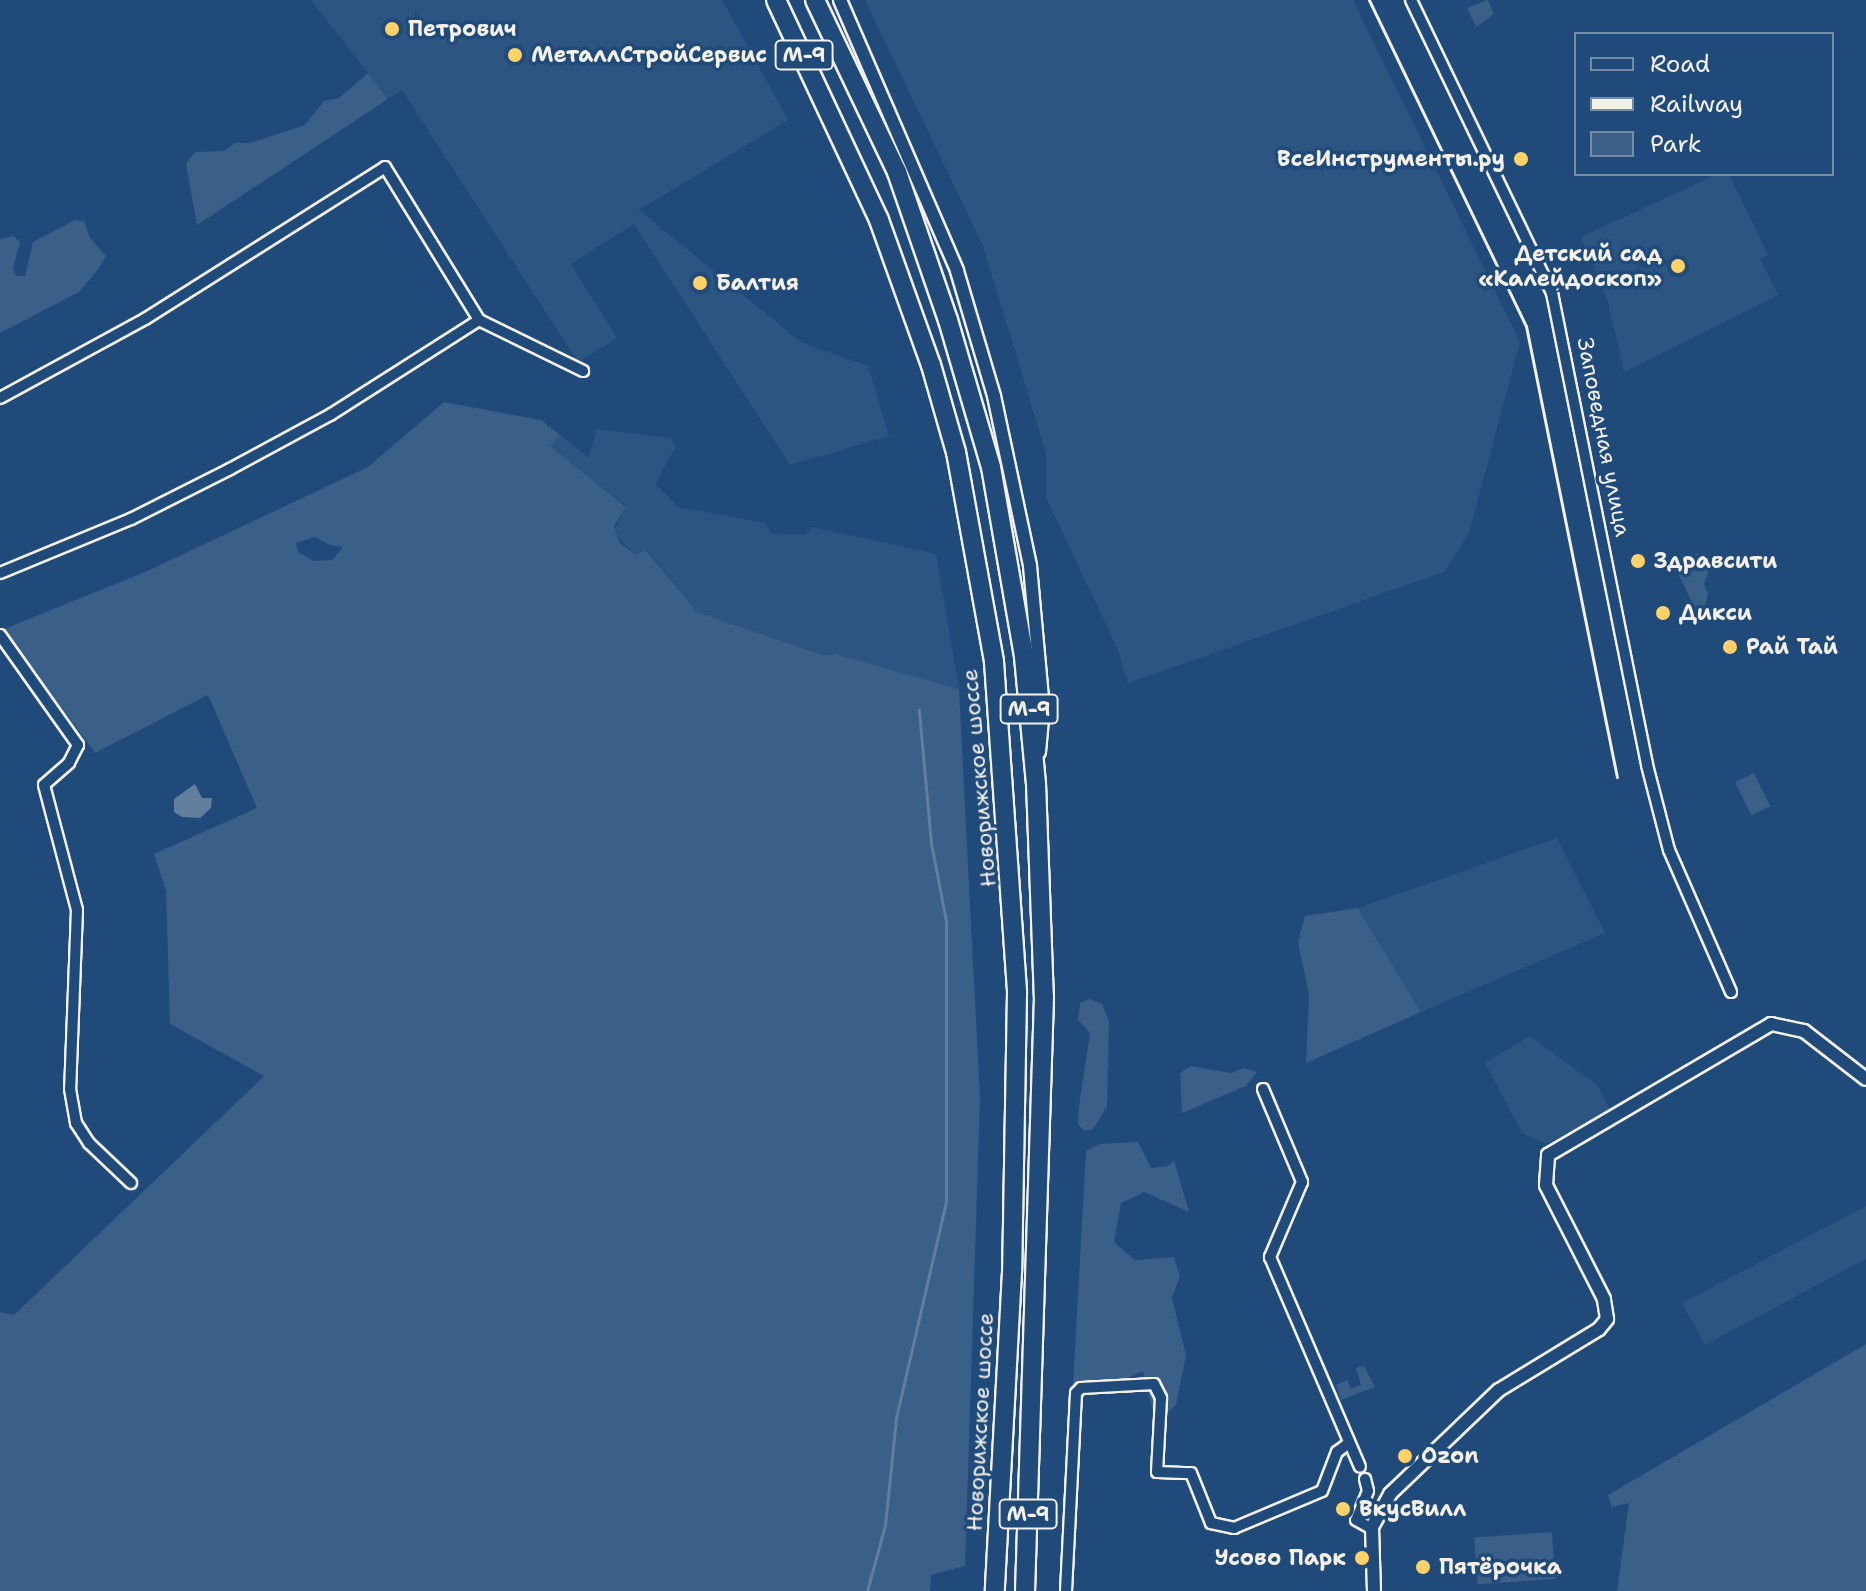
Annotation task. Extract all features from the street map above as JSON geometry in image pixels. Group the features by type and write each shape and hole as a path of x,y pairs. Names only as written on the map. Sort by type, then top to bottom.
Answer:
{"highway":[{"name":"Новорижское шоссе","path":"776,0 879,220 931,365 956,452 992,650 1007,792 1017,993 1012,1272 996,1583"},
{"name":"М-9","path":"815,0 897,172 973,403 1008,552 1036,783 1043,1137 1025,1583"}],"street":[{"path":"840,0 957,271 1013,471 1039,649 1043,708 1036,783"},
{"name":"Заповедная улица","path":"1411,0 1552,293 1651,779 1669,850 1731,992"},
{"path":"0,398 145,319 385,167 479,320 583,371"},
{"path":"0,573 131,519 230,469 330,415 479,320"},
{"path":"0,635 78,745 69,763 44,785 77,910 70,1089 76,1123 89,1143 131,1183"},
{"path":"1374,1586 1372,1529 1390,1494 1468,1415 1529,1367 1604,1325 1604,1299 1546,1185 1545,1162 1554,1149 1771,1024 1804,1031 1866,1079"},
{"path":"1263,1089 1302,1182 1270,1257 1360,1467"},
{"path":"1066,1591 1076,1393 1081,1388 1154,1384 1161,1398 1157,1472 1191,1473 1211,1523 1234,1528 1322,1491 1337,1452 1349,1443"},
{"path":"1365,1479 1368,1491 1356,1520 1372,1529"}],"shaded area":[{"path":"311,0 722,0 788,120 639,210 802,343 868,366 889,436 790,465 634,224 571,264 617,338 578,362 402,90 388,99"},
{"path":"865,0 1353,0 1520,342 1469,533 1444,572 1128,683 1117,648 1046,497 1046,453 983,246"},
{"name":"Детский сад «Калейдоскоп»","path":"1713,176 1730,176 1768,255 1760,259 1778,295 1624,372 1608,302 1581,237"},
{"path":"596,429 671,438 675,448 655,484 678,507 765,523 771,533 805,535 813,527 936,554 959,689 836,654 823,655 697,612 647,550 636,555 613,533 626,506 549,446 560,435 589,458"},
{"path":"195,784 202,798 212,798 211,808 200,818 182,817 174,812 174,799"},
{"path":"1557,838 1605,933 1421,1012 1358,908"},
{"path":"1530,1036 1598,1086 1610,1110 1546,1144 1522,1133 1485,1063"},
{"path":"1866,1206 1866,1259 1705,1345 1682,1303"}],"green space":[{"path":"1488,0 1494,14 1476,27 1467,8"},
{"path":"368,73 388,99 197,225 186,164 195,152 224,151 235,143 250,143 305,125 324,101 339,98"},
{"path":"75,220 84,221 90,238 106,256 97,271 79,292 0,333 0,239 13,236 20,242 13,268 16,276 25,276 33,242"},
{"path":"444,402 541,420 560,435 550,446 626,507 614,526 620,543 636,555 646,550 697,612 823,655 836,654 959,689 980,1098 965,1566 931,1575 930,1591 0,1591 0,1312 14,1315 264,1076 170,1024 166,890 154,854 257,808 208,695 95,753 4,629 145,572 368,467","holes":["314,537 343,547 332,560 314,561 298,552 296,543"]},
{"path":"1699,553 1709,571 1704,584 1708,594 1704,610 1697,613 1674,565"},
{"path":"1754,773 1770,806 1751,815 1735,782"},
{"path":"1358,908 1421,1012 1306,1063 1309,995 1298,942 1305,916"},
{"path":"1089,999 1102,1004 1109,1021 1107,1106 1093,1129 1084,1131 1078,1124 1079,1106 1090,1033 1078,1020 1080,1003"},
{"path":"1191,1066 1231,1073 1244,1068 1257,1072 1246,1086 1182,1113 1180,1073"},
{"path":"1138,1142 1151,1168 1168,1166 1174,1160 1189,1212 1144,1192 1121,1203 1114,1242 1135,1260 1174,1257 1180,1276 1172,1298 1186,1355 1176,1405 1156,1424 1143,1371 1116,1383 1073,1384 1086,1151 1100,1144"},
{"path":"1866,1344 1866,1591 1617,1591 1629,1503 1612,1507 1608,1495"},
{"path":"1364,1366 1375,1387 1341,1400 1336,1385 1347,1380 1351,1389 1361,1385 1356,1368"},
{"path":"1552,1532 1555,1579 1477,1584 1474,1537"}],"waterway":[{"path":"867,1591 885,1525 896,1418 946,1201 946,921 931,843 919,710"}],"railway":[{"path":"1369,0 1526,326 1617,777"}],"place":[{"name":"Петрович","path":"392,29"},
{"name":"МеталлСтройСервис","path":"515,55"},
{"name":"ВсеИнструменты.ру","path":"1521,159"},
{"name":"Детский сад «Калейдоскоп»","path":"1678,266"},
{"name":"Балтия","path":"700,283"},
{"name":"Здравсити","path":"1638,561"},
{"name":"Дикси","path":"1663,613"},
{"name":"Рай Тай","path":"1730,647"},
{"name":"Ozon","path":"1405,1456"},
{"name":"ВкусВилл","path":"1343,1509"},
{"name":"Усово Парк","path":"1362,1558"},
{"name":"Пятёрочка","path":"1423,1567"}]}
